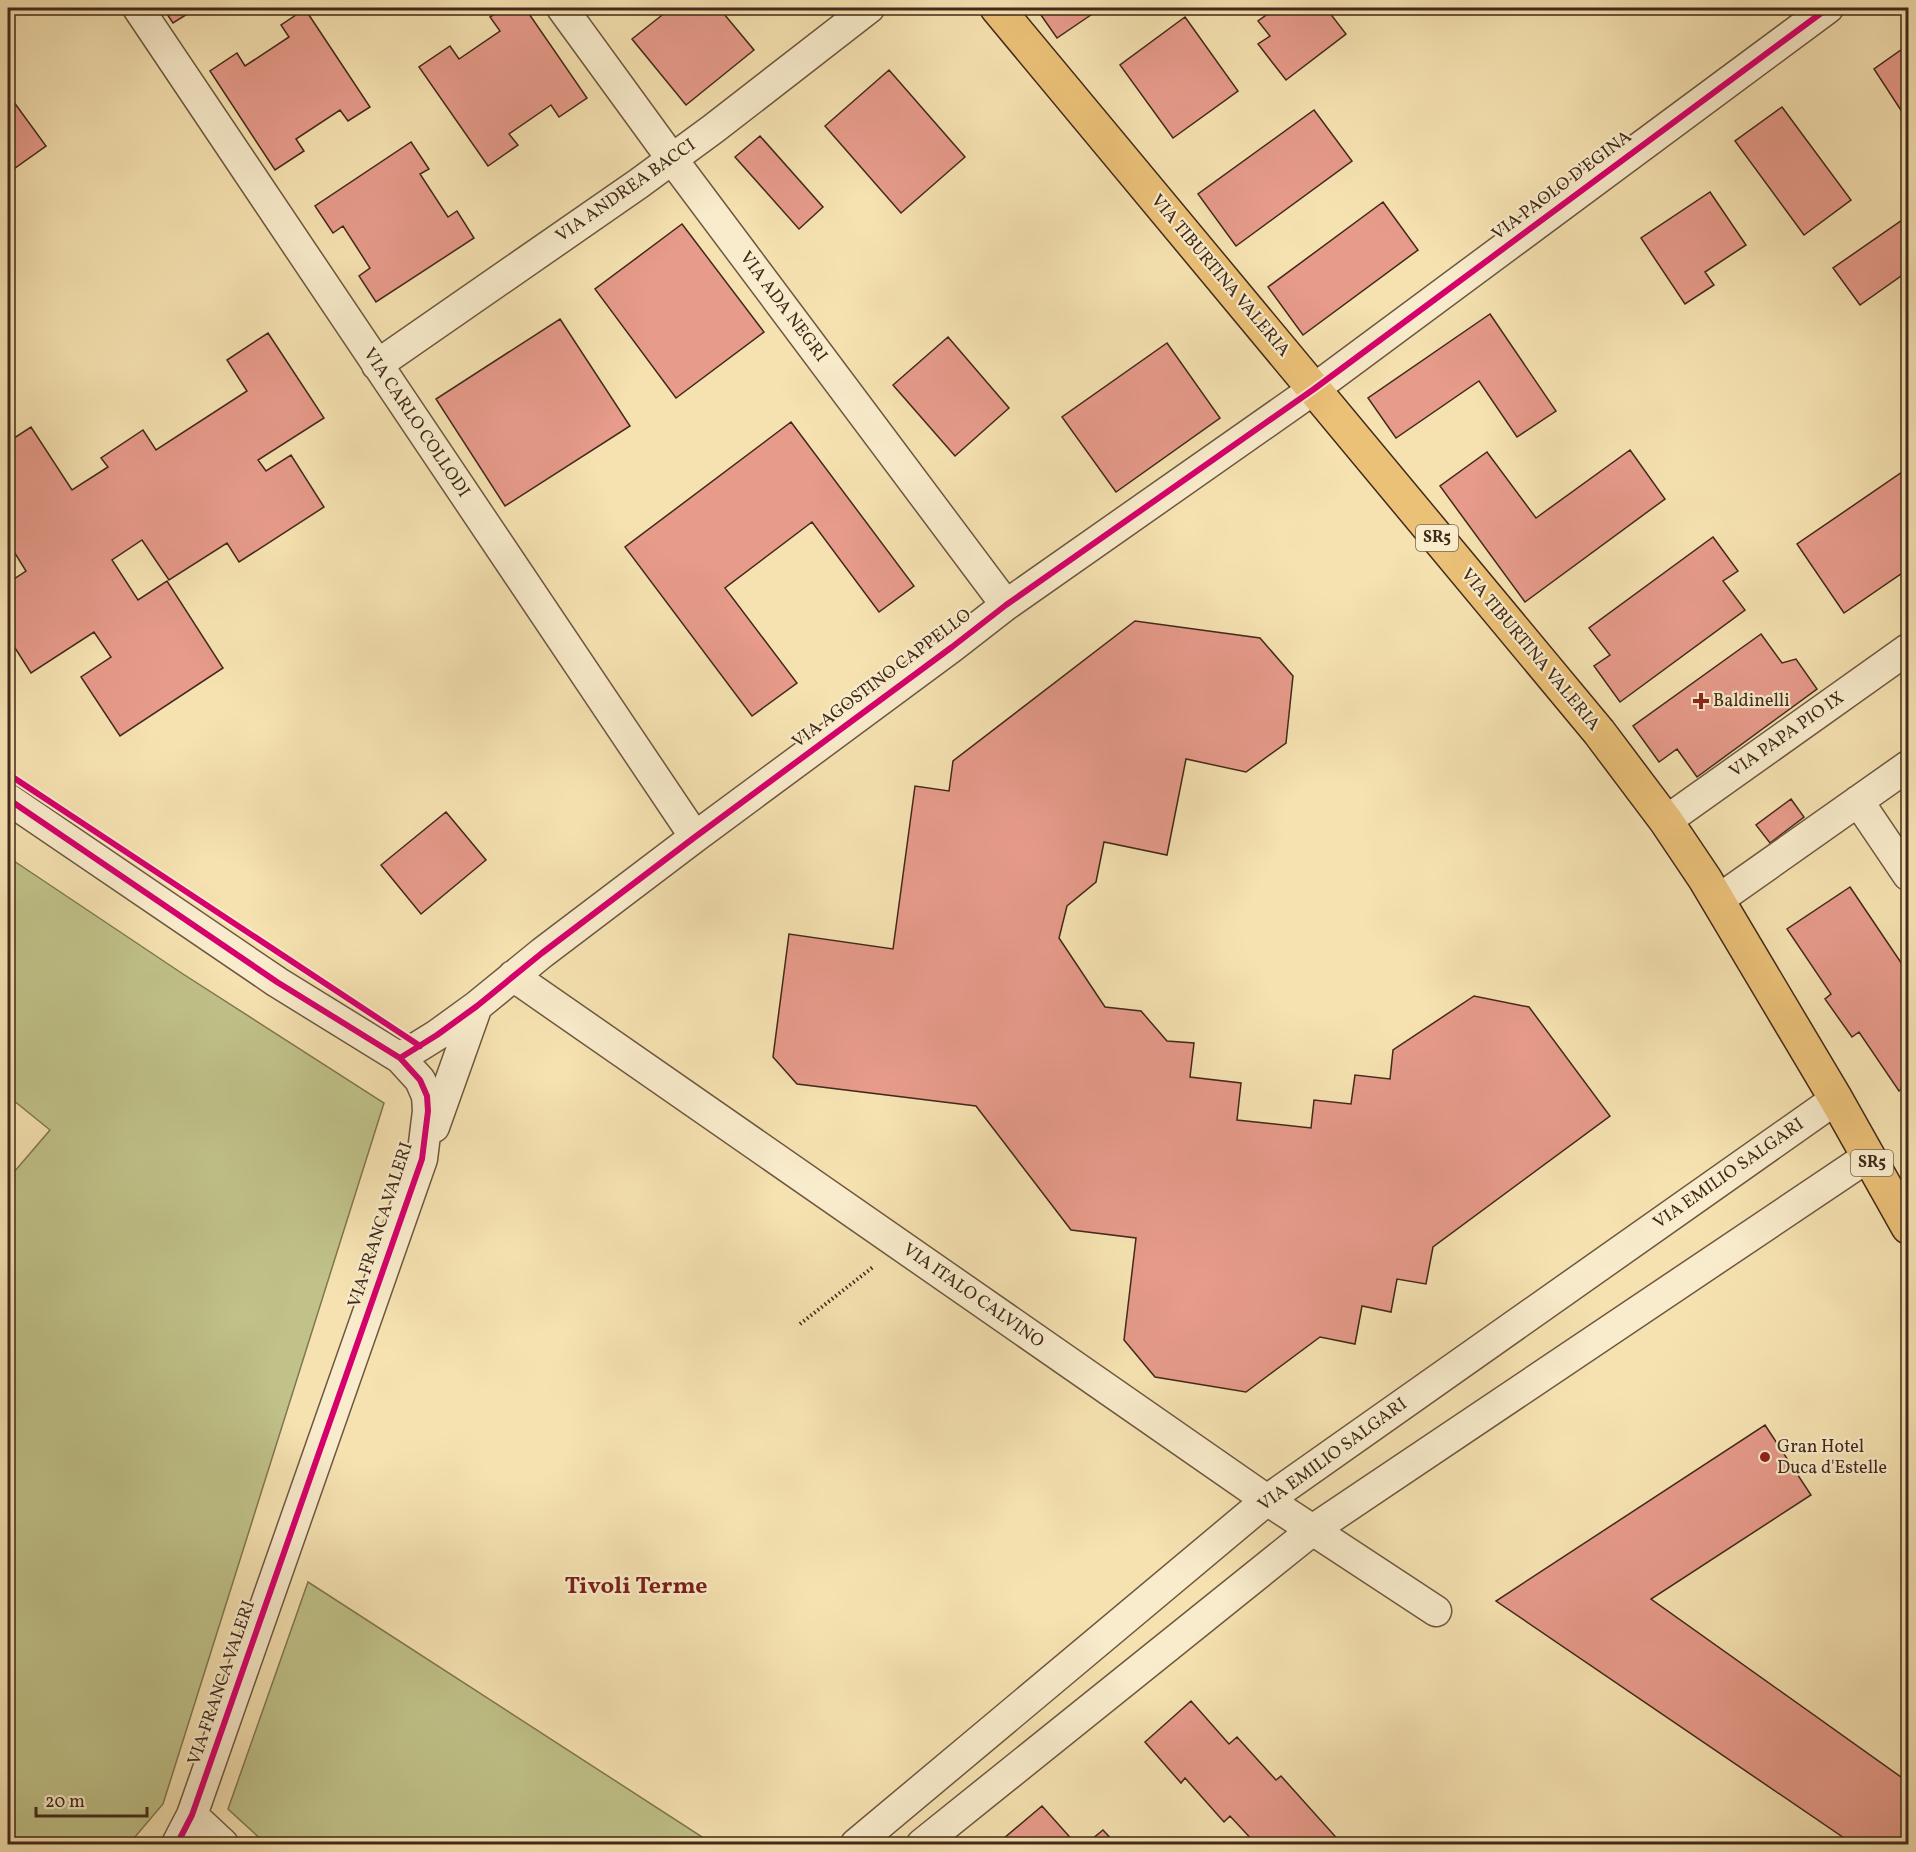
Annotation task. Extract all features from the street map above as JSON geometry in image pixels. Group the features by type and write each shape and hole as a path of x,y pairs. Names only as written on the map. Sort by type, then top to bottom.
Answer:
{"main road":[{"name":"VIA TIBURTINA VALERIA","path":"997,8 1599,732 1666,821 1718,900 1836,1099 1908,1227"}],"street":[{"name":"VIA CARLO COLLODI","path":"138,8 695,837"},
{"name":"VIA ADA NEGRI","path":"562,8 672,159 1006,605"},
{"name":"VIA ANDREA BACCI","path":"377,365 672,159 869,8"},
{"name":"VIA PAOLO D'EGINA","path":"1314,390 1828,8"},
{"name":"VIA AGOSTINO CAPPELLO","path":"400,1058 477,1006 695,837 1006,605 1314,390"},
{"name":"VIA PAPA PIO IX","path":"1666,821 1908,649"},
{"path":"1718,900 1908,766"},
{"name":"VIA FRANCA VALERI","path":"8,799 277,982 400,1058 420,1080 427,1096 429,1111 422,1159 192,1815 177,1845"},
{"path":"1858,801 1908,874"},
{"name":"VIA ITALO CALVINO","path":"513,976 1267,1500 1436,1611"},
{"path":"422,1159 477,1006"},
{"name":"VIA EMILIO SALGARI","path":"856,1845 1267,1500 1836,1099"},
{"path":"922,1845 1314,1530 1869,1156"},
{"path":"192,1815 207,1845"},
{"path":"192,1815 223,1845"}],"path":[{"path":"800,1324 901,1245"}],"green space":[{"path":"8,857 183,974 384,1103 163,1804 129,1844 8,1844 8,1179 50,1130 8,1096"},
{"path":"308,1582 713,1844 266,1844 228,1809"}],"building":[{"path":"163,8 197,8 173,23"},
{"path":"504,8 525,8 587,98 559,117 551,105 509,134 518,145 488,166 419,67 450,46 459,59 500,31 490,17"},
{"path":"671,8 719,8 754,50 686,105 632,39"},
{"path":"1036,8 1101,8 1057,38"},
{"path":"1276,8 1326,8 1346,34 1286,80 1258,44 1270,36 1258,21"},
{"path":"305,9 370,107 348,121 340,110 296,139 304,151 275,170 210,71 237,53 245,66 289,37 281,25"},
{"path":"1185,17 1238,91 1173,138 1120,65"},
{"path":"1908,45 1908,121 1874,69"},
{"path":"889,70 965,157 901,213 825,126"},
{"path":"8,94 46,146 8,173"},
{"path":"1782,107 1851,200 1804,235 1735,141"},
{"path":"1314,110 1352,161 1236,246 1198,194"},
{"path":"760,136 823,207 799,229 735,157"},
{"path":"411,142 429,169 420,174 448,217 457,211 474,238 376,302 359,276 370,268 343,226 333,233 315,206"},
{"path":"1710,192 1746,245 1705,272 1714,285 1685,304 1641,238"},
{"path":"1383,202 1418,250 1303,335 1268,287"},
{"path":"1908,216 1908,271 1860,305 1833,268"},
{"path":"682,224 764,332 676,398 595,289"},
{"path":"1490,314 1556,411 1517,437 1479,381 1396,438 1368,398"},
{"path":"560,319 630,426 505,506 436,399"},
{"path":"268,333 324,418 258,460 266,471 291,455 324,507 239,562 227,543 169,580 142,540 112,560 138,600 167,581 223,668 120,736 81,677 111,657 94,632 31,673 8,637 8,583 26,571 8,542 8,442 31,427 72,490 108,467 101,458 143,430 156,450 247,391 227,360"},
{"path":"948,337 1009,408 955,456 893,385"},
{"path":"1167,343 1220,418 1116,492 1062,417"},
{"path":"791,422 914,586 879,612 812,522 725,588 797,683 752,716 625,547"},
{"path":"1630,450 1665,499 1525,602 1440,486 1487,452 1536,518"},
{"path":"1908,468 1908,569 1844,613 1797,544"},
{"path":"1713,537 1738,571 1723,581 1745,610 1620,702 1594,666 1610,655 1589,628"},
{"path":"1135,621 1260,638 1293,676 1286,743 1246,772 1186,759 1167,855 1104,842 1096,882 1067,906 1059,938 1105,1007 1141,1011 1167,1041 1194,1043 1190,1077 1241,1083 1237,1120 1311,1128 1314,1100 1351,1104 1355,1075 1390,1079 1393,1050 1474,996 1529,1007 1610,1116 1433,1247 1426,1284 1397,1279 1391,1312 1362,1306 1355,1344 1320,1337 1246,1392 1155,1377 1124,1340 1136,1238 1071,1230 976,1106 797,1084 773,1057 789,934 893,949 915,786 949,791 953,761"},
{"path":"1761,634 1782,663 1796,659 1817,689 1697,777 1677,749 1659,762 1633,726"},
{"path":"1791,799 1804,817 1770,843 1756,825"},
{"path":"446,812 486,860 421,914 381,865"},
{"path":"1850,887 1908,973 1908,1084 1899,1091 1859,1032 1852,1037 1825,999 1831,994 1787,929"},
{"path":"1765,1425 1811,1495 1651,1599 1908,1782 1908,1844 1853,1844 1496,1601"},
{"path":"1191,1701 1229,1744 1237,1737 1276,1780 1281,1776 1342,1844 1256,1844 1230,1816 1224,1822 1185,1778 1181,1783 1145,1742"},
{"path":"1042,1806 1076,1844 997,1844"},
{"path":"1103,1830 1116,1844 1086,1844"}],"cycle path":[{"path":"400,1058 477,1006 542,953 695,837 1006,605 1314,389 1828,8"},
{"path":"8,774 420,1046"},
{"path":"8,799 277,982 400,1058 420,1080 427,1096 428,1111 422,1159 192,1815 177,1844"}],"place":[{"name":"Baldinelli","path":"1701,701"},
{"name":"Gran Hotel Duca d'Estelle","path":"1765,1457"}],"district":[{"name":"Tivoli Terme","path":"636,1587"}]}
